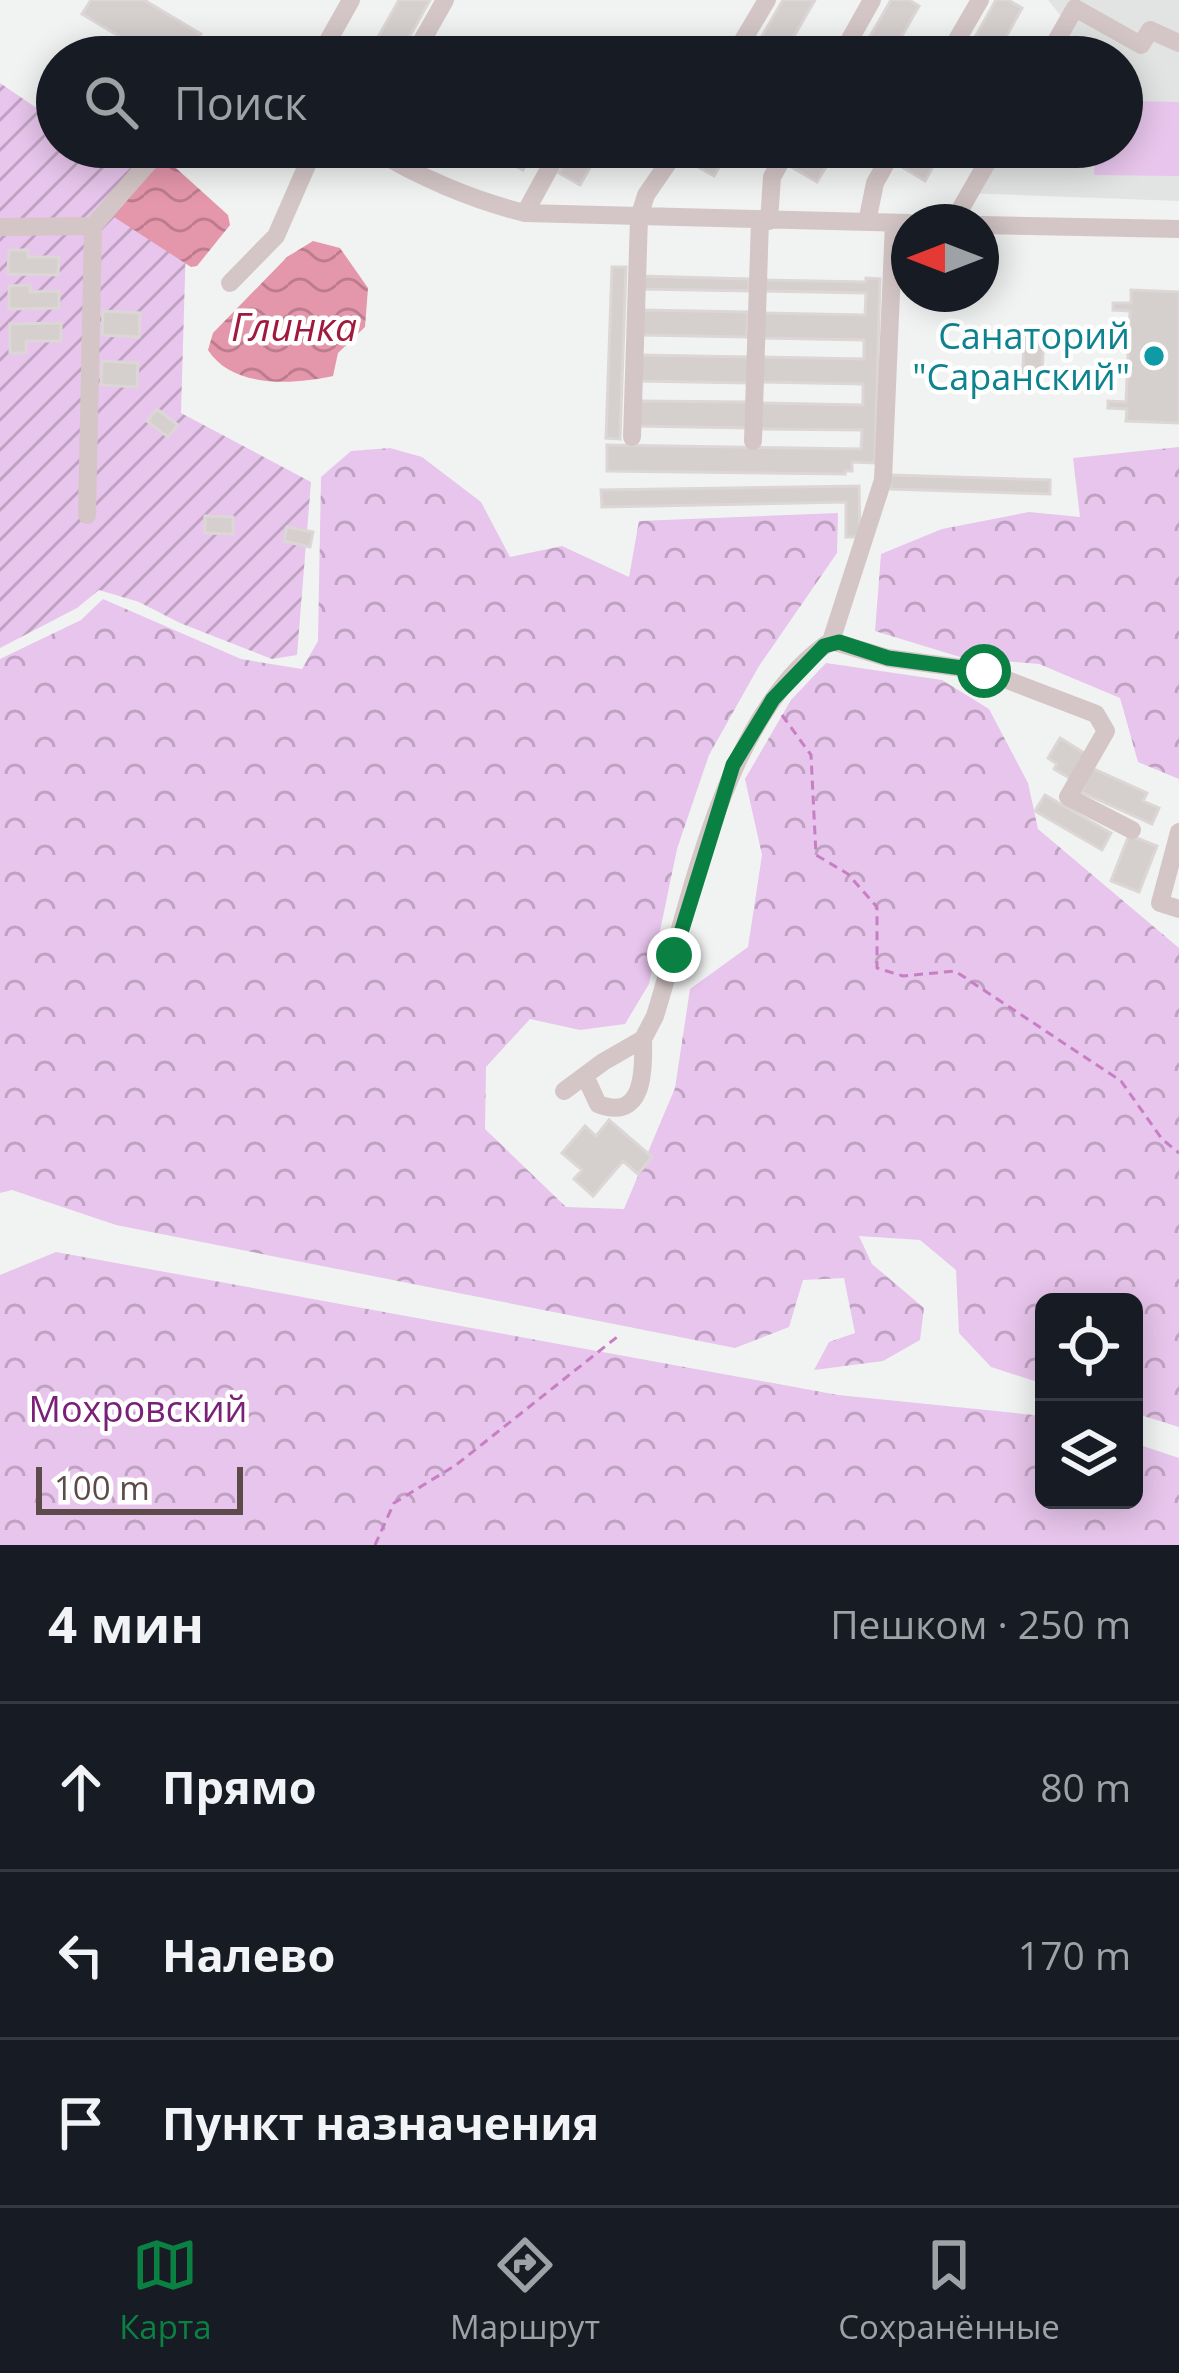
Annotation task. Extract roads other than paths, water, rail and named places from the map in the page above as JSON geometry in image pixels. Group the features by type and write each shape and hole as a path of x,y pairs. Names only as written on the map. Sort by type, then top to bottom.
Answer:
{"street":[{"path":"425,36 445,0"},
{"path":"746,36 767,0"},
{"path":"852,36 872,0"},
{"path":"959,36 980,0"},
{"path":"331,36 350,1"},
{"path":"1059,36 1075,8 1125,36"},
{"path":"1143,42 1150,30 1179,43"},
{"path":"87,514 86,226 142,168"},
{"path":"230,284 276,236 306,168"},
{"path":"407,168 525,213 891,223"},
{"path":"525,213 550,168"},
{"path":"632,437 639,218 646,194 664,168"},
{"path":"753,441 764,220 777,168"},
{"path":"867,223 875,183 883,168"},
{"path":"963,204 984,168"},
{"path":"999,225 1179,229"},
{"path":"0,226 86,226"},
{"path":"586,1078 598,1104 613,1110 626,1106 638,1094 643,1039 655,1016 733,765 768,707 831,641 883,480 895,312"},
{"path":"831,641 888,658 984,671 1096,714 1106,731 1068,797 1132,830"},
{"path":"1179,832 1160,903 1179,909"},
{"path":"564,1091 643,1039"}],"water":[{"path":"176,168 228,215 230,225 197,266 191,267 114,217 148,172"},
{"name":"Глинка","path":"313,241 340,248 368,288 365,327 338,353 333,376 264,381 219,362 208,350 213,333 287,257"}],"place":[{"name":"Санаторий \"Саранский\"","path":"1154,356"}],"park label":[{"name":"Мохровский","path":"138,1408"}]}
